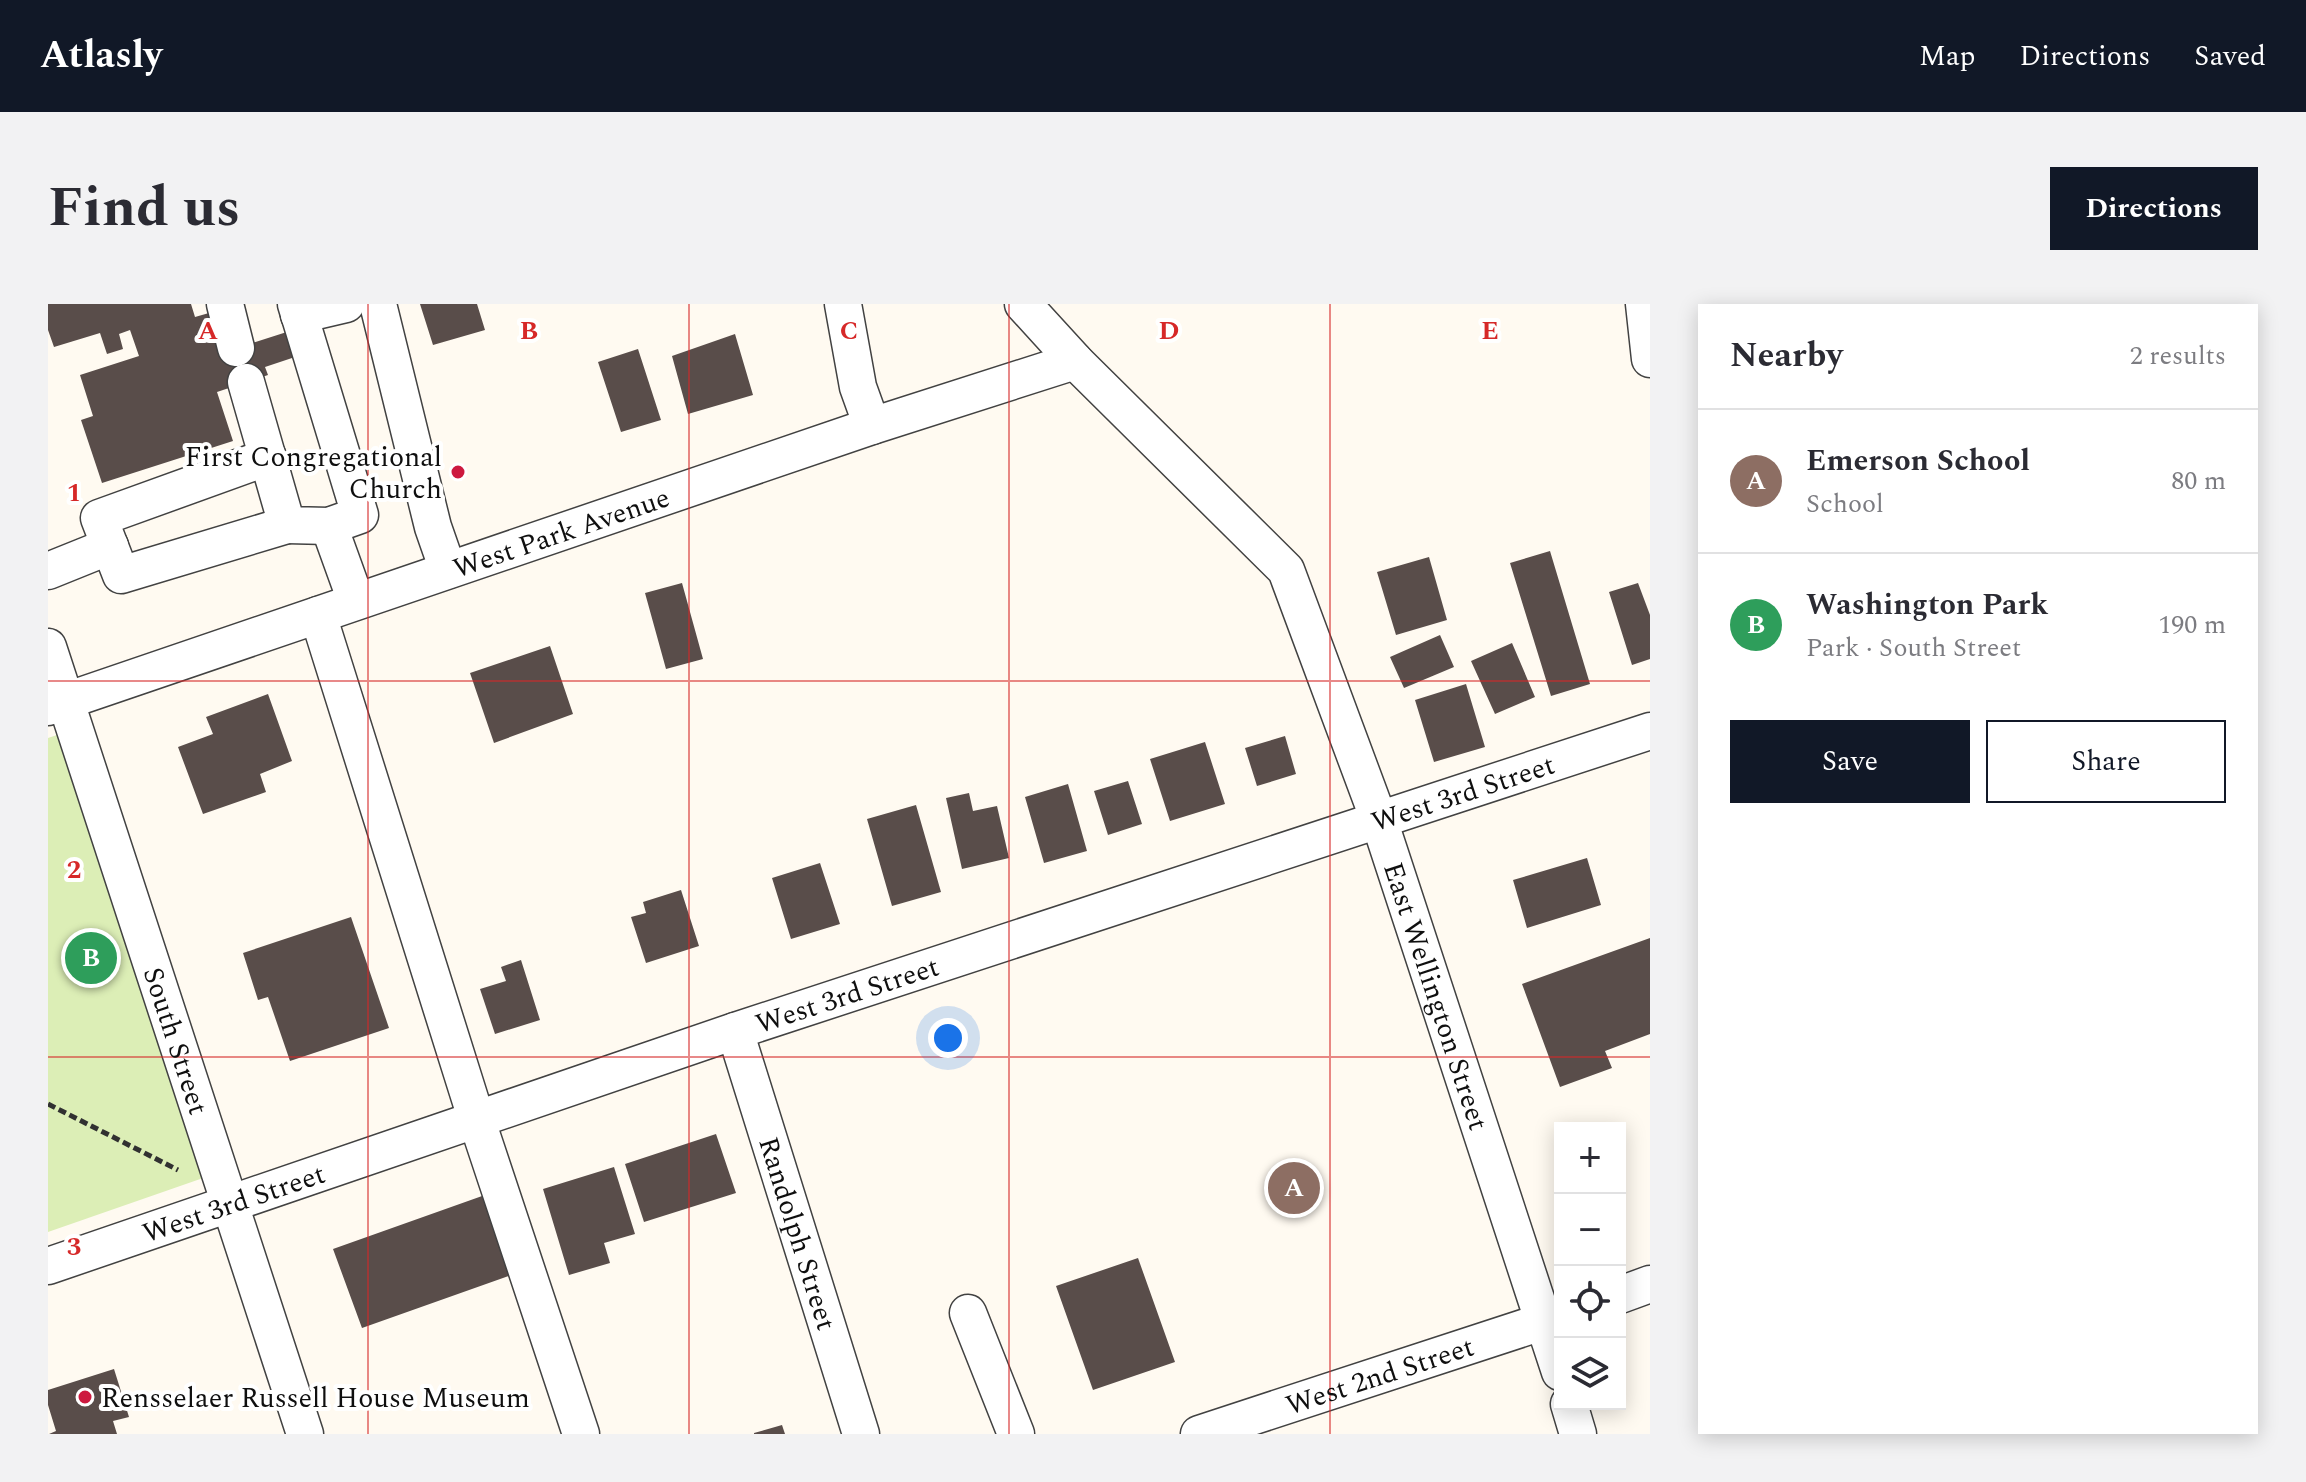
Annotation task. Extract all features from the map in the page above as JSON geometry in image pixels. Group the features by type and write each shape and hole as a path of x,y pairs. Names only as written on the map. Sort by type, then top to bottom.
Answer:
{"street":[{"path":"225,304 236,348"},
{"path":"268,457 99,518 121,575 287,525 329,526 360,515 298,310 346,304"},
{"path":"378,304 433,527 448,570"},
{"path":"843,304 858,387 872,426"},
{"name":"East Wellington Street","path":"1023,304 1075,361 1286,570 1379,820 1552,1319"},
{"path":"1644,304 1650,359"},
{"name":"West Park Avenue","path":"57,705 872,426 1075,361"},
{"path":"246,382 287,525"},
{"path":"329,526 356,601"},
{"path":"48,571 110,546"},
{"path":"318,615 477,1121 581,1434"},
{"name":"South Street","path":"48,647 57,705 231,1206 305,1434"},
{"name":"West 3rd Street","path":"48,1266 231,1206 735,1031 1650,731"},
{"name":"Randolph Street","path":"735,1031 861,1434"},
{"path":"1626,1293 1650,1284"},
{"path":"968,1313 1016,1434"},
{"name":"West 2nd Street","path":"1199,1434 1552,1319"},
{"path":"1571,1410 1578,1434"}],"path":[{"path":"48,1104 178,1170"}],"green space":[{"path":"60,734 206,1177 48,1232 48,738"}],"building":[{"path":"48,304 191,304 195,317 209,313 221,353 293,330 301,355 265,367 268,375 217,392 233,441 102,483 81,420 93,416 80,375 139,356 130,330 119,334 123,349 107,354 100,333 54,347 48,330"},
{"path":"420,304 477,304 485,330 433,345"},
{"path":"735,334 753,395 688,414 672,356"},
{"path":"638,349 661,420 621,432 598,362"},
{"path":"1550,551 1590,684 1551,696 1510,563"},
{"path":"1429,557 1447,620 1396,635 1377,572"},
{"path":"682,583 703,659 666,669 645,593"},
{"path":"1638,583 1650,615 1650,659 1632,665 1609,592"},
{"path":"1440,635 1454,667 1404,688 1390,657"},
{"path":"1512,643 1535,697 1495,714 1471,661"},
{"path":"550,646 573,714 494,743 470,673"},
{"path":"1466,684 1485,747 1434,762 1415,700"},
{"path":"268,694 292,761 260,774 266,792 203,814 178,747 213,734 206,717"},
{"path":"1285,736 1296,774 1257,786 1245,748"},
{"path":"1205,742 1225,804 1170,821 1150,759"},
{"path":"1128,781 1142,824 1108,835 1094,791"},
{"path":"1068,784 1087,851 1044,863 1025,797"},
{"path":"969,793 973,811 997,806 1009,858 962,869 946,798"},
{"path":"916,805 941,892 892,906 867,819"},
{"path":"1587,858 1601,905 1527,928 1513,880"},
{"path":"820,863 840,924 791,939 772,878"},
{"path":"681,890 699,946 646,963 631,917 646,913 643,902"},
{"path":"351,917 389,1028 290,1061 268,997 258,1000 243,953"},
{"path":"1650,938 1650,1034 1605,1051 1612,1068 1560,1087 1522,984"},
{"path":"521,960 540,1020 495,1034 480,989 506,981 501,967"},
{"path":"716,1134 736,1193 644,1222 625,1164"},
{"path":"614,1167 635,1234 604,1243 610,1263 569,1275 543,1189"},
{"path":"499,1190 528,1269 362,1328 333,1249"},
{"path":"1138,1258 1175,1362 1093,1390 1056,1286"},
{"name":"Rensselaer Russell House Museum","path":"114,1369 129,1417 113,1421 117,1434 49,1434 56,1431 48,1405 48,1390"},
{"path":"782,1425 785,1434 754,1434 754,1433"}],"place":[{"name":"First Congregational Church","path":"458,472"},
{"name":"Washington Park","path":"91,958"},
{"name":"Emerson School","path":"1294,1188"},
{"name":"Rensselaer Russell House Museum","path":"85,1397"}]}
